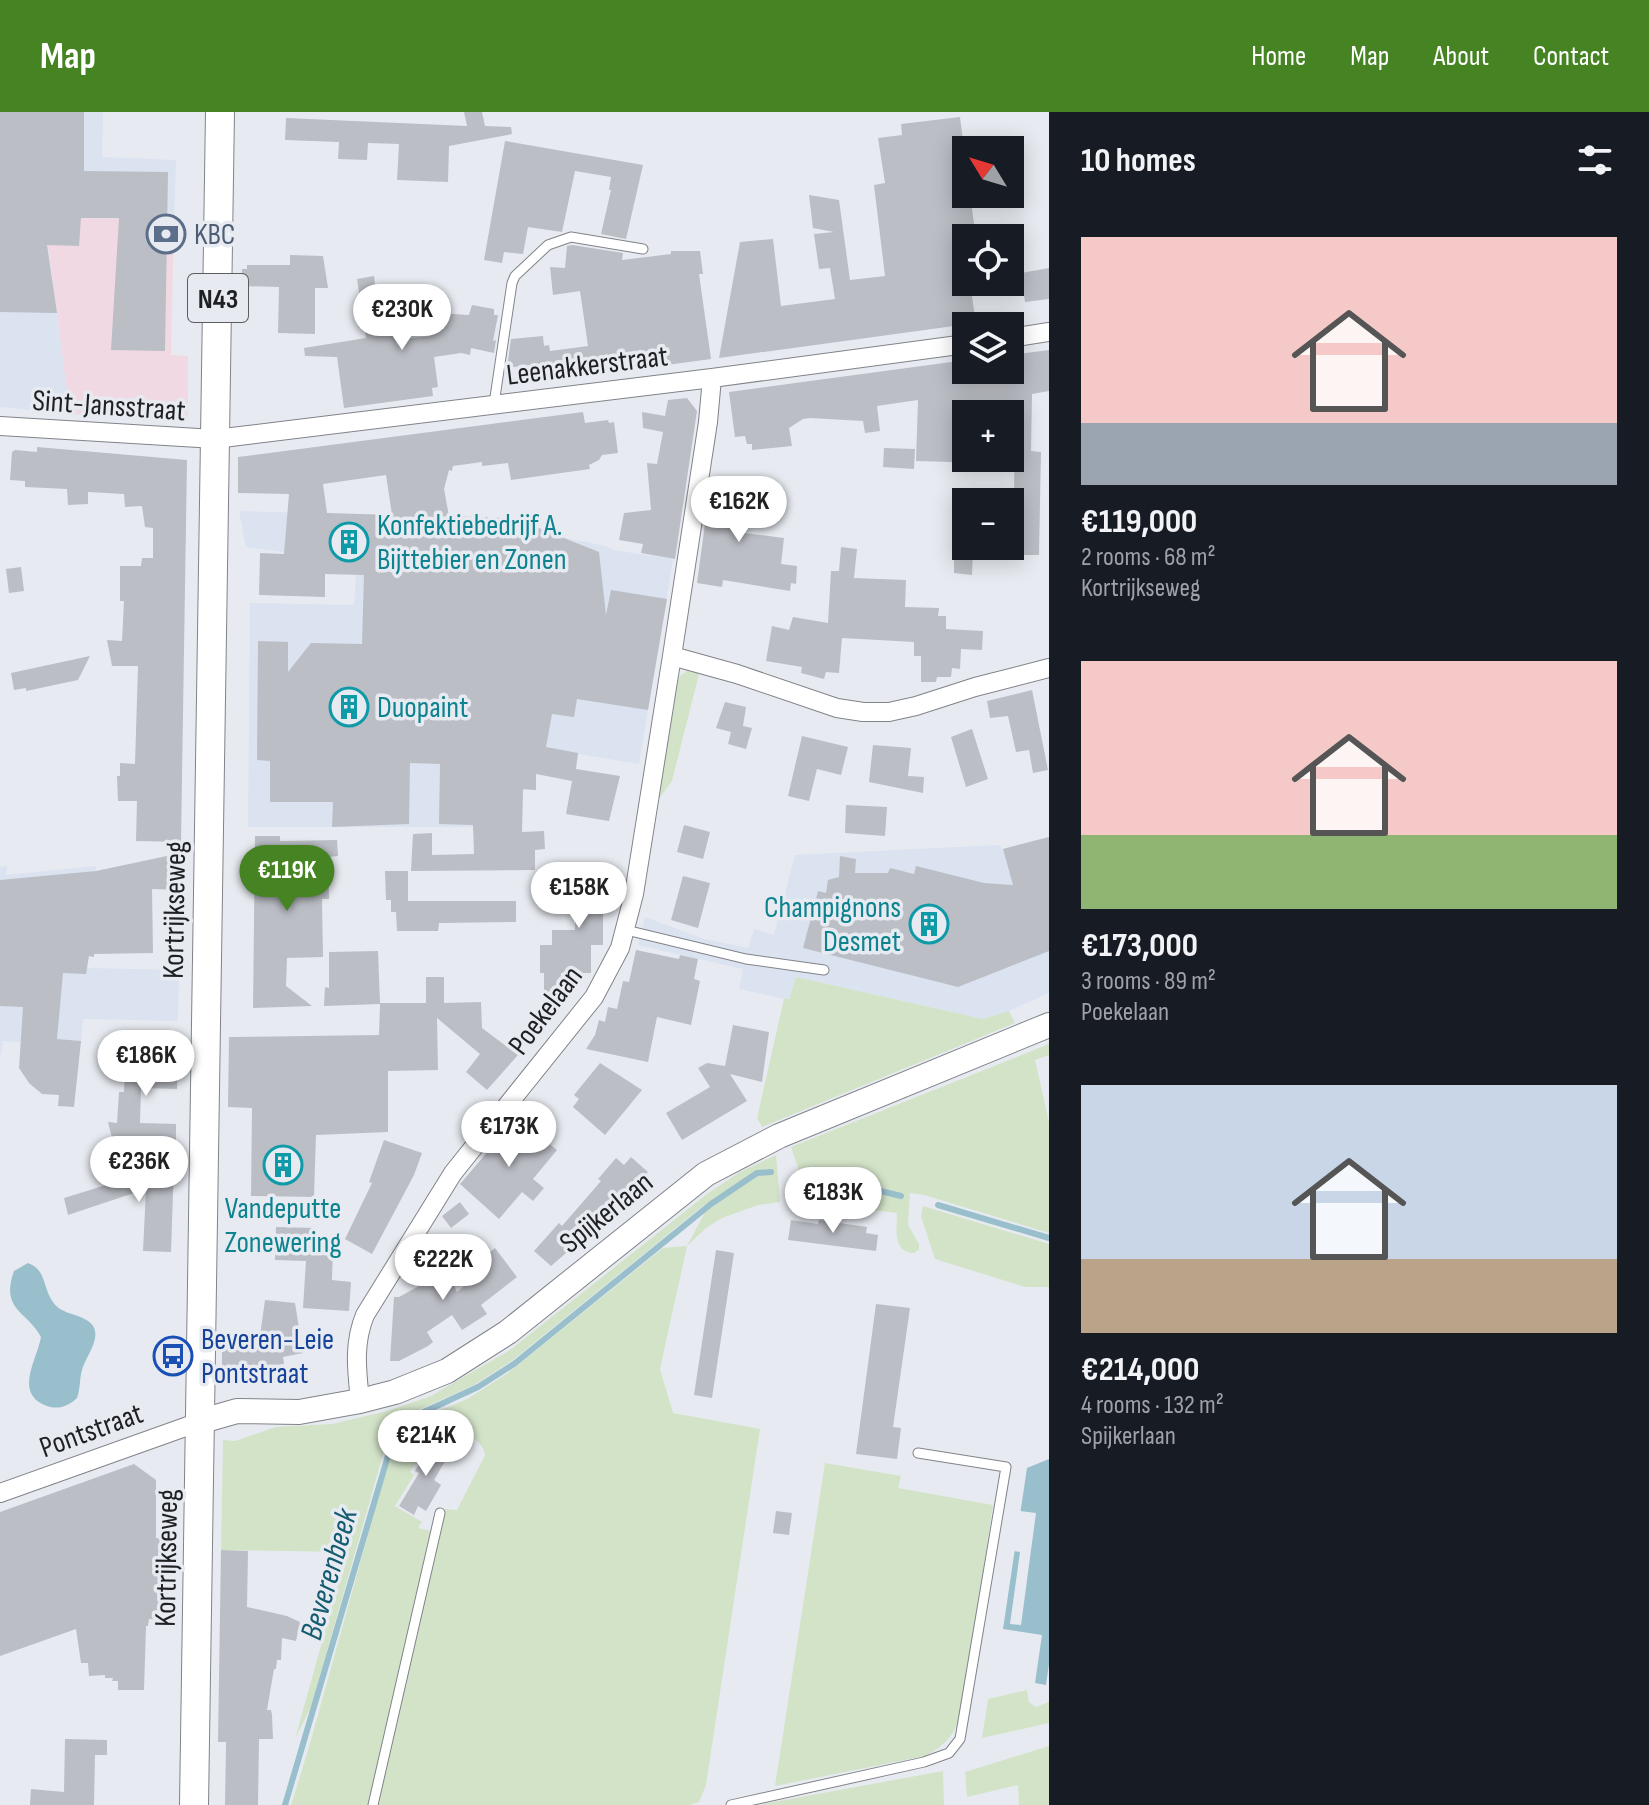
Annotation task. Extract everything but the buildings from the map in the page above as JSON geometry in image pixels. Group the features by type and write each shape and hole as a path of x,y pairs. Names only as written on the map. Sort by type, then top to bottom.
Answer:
{"main road":[{"name":"Kortrijkseweg","path":"194,1805 220,112"}],"street":[{"path":"1024,336 1049,332"},
{"name":"Leenakkerstraat","path":"215,439 952,346"},
{"name":"Poekelaan","path":"360,1401 356,1349 358,1332 365,1315 453,1173 594,997 613,965 626,930 672,656 712,378"},
{"name":"Sint-Jansstraat","path":"0,426 215,439"},
{"path":"672,656 726,670 837,708 863,712 889,712 916,706 1049,668"},
{"name":"Spijkerlaan","path":"202,1421 237,1411 299,1412 360,1401 395,1392 447,1371 508,1332 706,1174 779,1136 1049,1025"},
{"name":"Pontstraat","path":"0,1493 202,1421"}],"lane":[{"path":"494,405 515,276 548,245 571,237 643,249"},
{"path":"626,930 746,959 824,970"},
{"path":"731,1805 924,1762 949,1753 960,1739 1006,1467 918,1453"},
{"path":"373,1805 440,1513"}],"shaded area":[{"path":"0,112 103,112 102,157 176,160 174,219 44,218 70,414 0,407"},
{"path":"44,217 174,219 171,355 188,356 188,421 70,414"},
{"path":"239,511 514,518 565,538 613,550 673,559 639,764 537,747 536,790 523,790 522,827 248,827 250,603 354,605 356,575 290,553 246,547"},
{"path":"1049,837 1049,993 983,1019 796,977 789,1000 739,989 743,969 638,945 645,917 704,939 748,948 754,929 774,935 795,855 998,845 1003,849"},
{"path":"7,866 6,875 96,866 87,968 179,970 178,1021 83,1019 81,1041 57,1039 25,987 21,1042 3,1041 0,1059 0,867"}],"green space":[{"path":"688,670 700,670 672,781 658,800 675,690 680,676"},
{"path":"796,977 983,1019 1009,1011 1015,1023 762,1127 757,1118 784,999 789,999"},
{"path":"1049,1044 1049,1055 1035,1060 1049,1122 1049,1233 910,1193 908,1225 919,1244 919,1250 914,1253 899,1244 897,1213 856,1208 852,1219 796,1206 798,1167 791,1147"},
{"path":"776,1155 780,1202 758,1205 722,1218 687,1246 704,1214 704,1205 513,1360 474,1385 405,1416 392,1429 311,1707 295,1739 347,1552 221,1550 223,1440 235,1441 276,1427 332,1424 387,1411 431,1396 510,1350 707,1194 740,1172"},
{"path":"923,1206 1049,1244 1049,1287 1025,1287 935,1259 921,1216"},
{"path":"687,1246 660,1369 673,1413 760,1429 706,1785 699,1802 689,1805 291,1805 398,1435 405,1426 469,1398 508,1373 663,1248","holes":["443,1420 474,1438 485,1455 457,1510 445,1509 439,1533 418,1528 422,1522 395,1506 414,1475 410,1472"]},
{"path":"825,1463 901,1476 898,1488 993,1505 965,1691 961,1713 950,1737 925,1756 775,1786"},
{"path":"1027,1690 1029,1702 1036,1707 1049,1702 1049,1723 982,1738 988,1699"},
{"path":"1049,1746 1049,1805 1019,1805 1018,1785 967,1797 965,1772"},
{"path":"943,1771 944,1805 763,1805 763,1804"}],"water":[{"path":"28,1263 41,1273 55,1304 63,1311 88,1321 95,1331 77,1398 55,1408 37,1401 31,1393 30,1376 41,1337 17,1309 10,1294 14,1271"},
{"path":"1049,1459 1049,1664 1046,1685 1035,1683 1042,1635 1003,1629 1027,1468"}],"pier":[{"path":"1020,1511 1036,1513 1021,1625 1010,1624 1020,1552 1014,1551"}],"waterway":[{"name":"Beverenbeek","path":"285,1805 395,1432 402,1422 478,1387 514,1364 711,1204 757,1173 771,1172"},
{"name":"Beverenbeek","path":"803,1172 901,1196"},
{"name":"Beverenbeek","path":"938,1205 1049,1238"}],"place":[{"name":"KBC","path":"166,234"},
{"name":"Konfektiebedrijf A. Bijttebier en Zonen","path":"349,542"},
{"name":"Duopaint","path":"349,707"},
{"name":"Champignons Desmet","path":"929,924"},
{"name":"Vandeputte Zonewering","path":"283,1165"},
{"name":"Beveren-Leie Pontstraat","path":"173,1356"}]}
